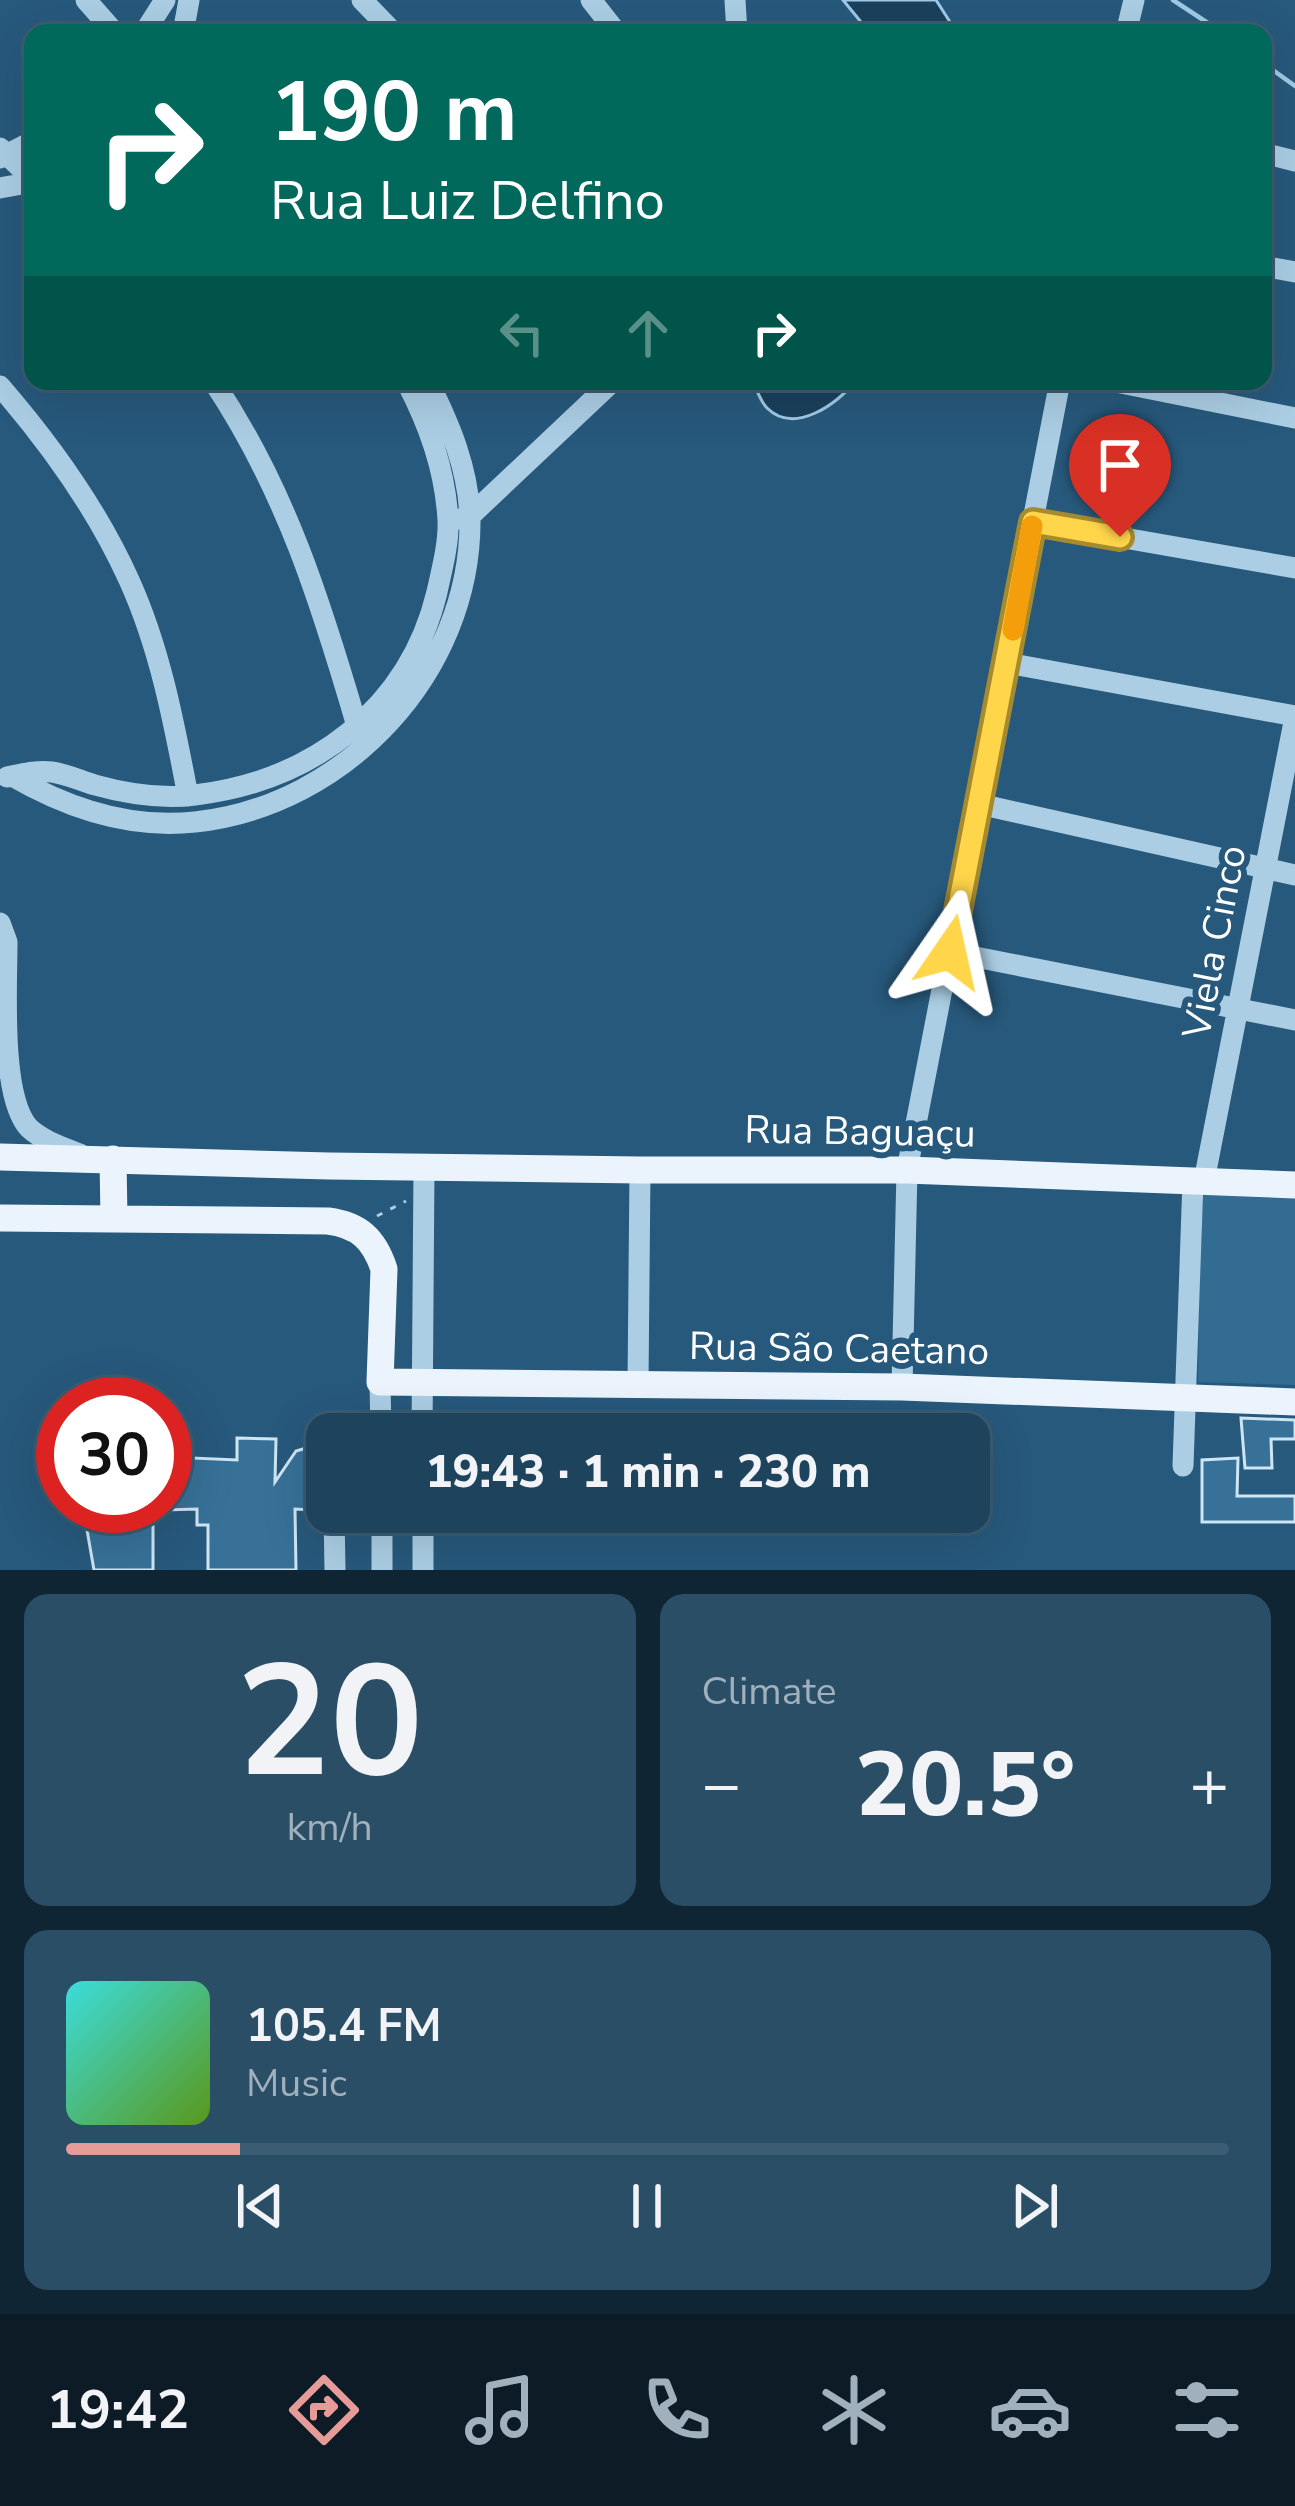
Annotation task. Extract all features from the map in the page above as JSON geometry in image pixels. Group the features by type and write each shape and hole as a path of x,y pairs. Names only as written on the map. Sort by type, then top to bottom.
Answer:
{"main road":[{"name":"Rua Baguaçu","path":"0,1156 424,1179 640,1170 907,1170 1295,1185"},
{"path":"102,1158 113,1219"},
{"path":"0,1218 328,1221 356,1227 378,1251 384,1269 380,1382"},
{"name":"Rua São Caetano","path":"380,1382 902,1387 1295,1402"}],"street":[{"path":"86,0 107,24"},
{"path":"362,0 385,24"},
{"path":"591,0 609,24"},
{"path":"0,386 72,477 129,579 167,691 188,796"},
{"path":"218,390 255,451 296,536 357,727"},
{"path":"6,777 92,812 150,822 193,823 243,813 374,739 408,702 436,660 456,614 468,565 439,456 411,390"},
{"path":"6,777 50,771 95,785 188,796 318,767 383,700 424,638 459,520 463,467 433,390"},
{"path":"459,520 603,390"},
{"path":"902,1387 907,1170 1058,390"},
{"path":"1156,390 1295,418"},
{"path":"1033,522 1295,568"},
{"path":"1006,663 1295,717"},
{"name":"Viela Cinco","path":"1183,1466 1199,1180 1267,870 1295,717"},
{"path":"150,822 151,795"},
{"path":"979,804 1295,875"},
{"path":"0,923 8,942 6,1074 11,1102 25,1126 46,1141 102,1158"},
{"path":"950,952 1295,1020"},
{"path":"638,1384 640,1170"},
{"path":"422,1413 424,1179"},
{"path":"380,1382 381,1413"},
{"path":"334,1533 335,1570"},
{"path":"382,1533 382,1570"},
{"path":"423,1533 423,1570"}],"path":[{"path":"356,1227 424,1179"}],"shaded area":[{"path":"843,0 936,0 951,24 863,24"},
{"path":"757,390 846,390 827,407 802,417 778,416"},
{"path":"1201,1186 1295,1191 1295,1385 1198,1382"}],"building":[{"path":"1241,1418 1295,1420 1295,1439 1271,1439 1272,1468 1245,1468"},
{"path":"237,1438 276,1439 275,1482 296,1451 306,1451 306,1510 295,1509 296,1570 208,1570 208,1525 197,1525 197,1509 192,1509 192,1458 237,1460"},
{"path":"1238,1458 1237,1496 1295,1496 1295,1522 1202,1522 1202,1460"},
{"path":"88,1533 153,1533 153,1570 94,1570"}],"waterway":[{"path":"1173,0 1209,24"},
{"path":"1272,69 1295,86"}],"slow traffic":[{"path":"1013,630 1032,526"}],"route":[{"path":"950,952 1033,522 1120,537"}]}
